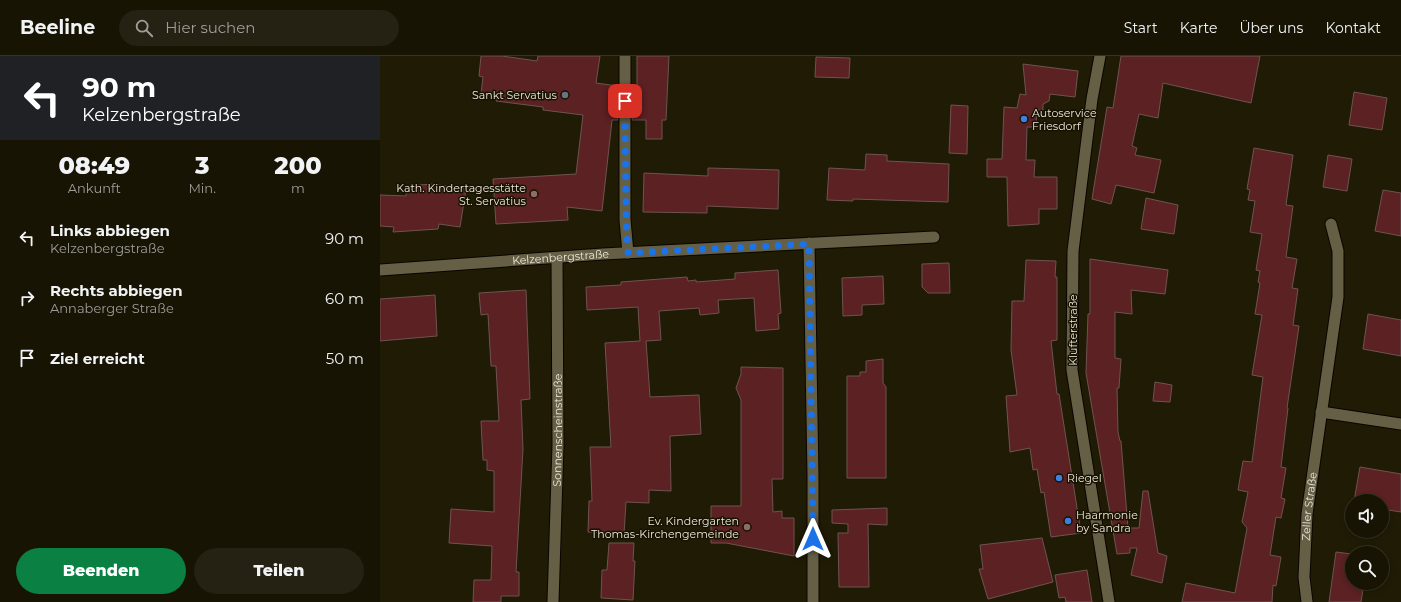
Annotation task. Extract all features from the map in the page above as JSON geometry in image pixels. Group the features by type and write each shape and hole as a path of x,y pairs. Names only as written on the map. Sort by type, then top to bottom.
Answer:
{"street":[{"path":"625,56 626,220 628,253"},
{"name":"Klufterstraße","path":"1100,56 1090,117 1073,251 1072,370 1109,602"},
{"name":"Zeller Straße","path":"1307,602 1304,576 1307,514 1338,298 1338,252 1331,224"},
{"name":"Kelzenbergstraße","path":"380,270 628,253 934,237"},
{"path":"809,244 813,476 813,602"},
{"name":"Sonnenscheinstraße","path":"553,602 558,445 557,258"},
{"path":"1321,412 1401,424"}],"building":[{"path":"481,56 502,56 537,61 538,56 600,56 596,83 618,86 618,120 612,120 602,211 567,207 568,220 496,224 493,179 576,174 583,115 543,110 543,107 496,101 497,96 481,94 483,77 479,76"},
{"path":"637,56 669,56 666,120 662,120 662,139 646,139 646,120 632,120 632,88 637,88"},
{"path":"1121,56 1260,56 1251,103 1163,83 1158,118 1139,114 1132,146 1137,148 1135,155 1161,160 1154,193 1116,185 1111,204 1092,199 1107,107 1113,108"},
{"path":"816,57 850,58 849,78 815,77"},
{"path":"1023,64 1078,71 1075,97 1050,94 1049,101 1043,104 1043,110 1037,110 1036,127 1027,127 1026,160 1035,160 1034,177 1057,177 1057,209 1039,209 1039,224 1008,226 1007,177 987,177 987,159 1002,159 1004,107 1017,108 1020,94 1026,95"},
{"path":"1354,92 1387,98 1382,130 1349,125"},
{"path":"951,105 968,106 967,154 949,153"},
{"path":"1254,148 1293,155 1286,205 1293,206 1286,257 1297,259 1292,288 1298,289 1293,325 1299,326 1287,408 1281,467 1286,468 1281,498 1285,499 1281,518 1276,517 1270,555 1281,557 1276,586 1273,585 1272,602 1182,602 1186,583 1235,593 1247,528 1242,522 1248,492 1238,490 1243,461 1252,462 1263,377 1252,375 1262,315 1255,314 1260,283 1258,282 1260,271 1256,270 1262,234 1250,232 1255,201 1248,200 1250,190 1247,189"},
{"path":"866,154 887,155 887,161 949,164 948,202 853,199 853,201 827,200 829,168 865,170"},
{"path":"1328,155 1352,159 1347,191 1323,187"},
{"path":"708,168 779,170 778,209 707,206 707,213 643,212 644,173 708,176"},
{"path":"433,184 466,189 460,227 439,224 438,229 393,232 394,227 380,226 380,195 406,196 407,186"},
{"path":"1383,190 1401,193 1401,236 1375,231"},
{"path":"1146,198 1178,205 1174,234 1141,229"},
{"path":"1090,259 1168,270 1165,294 1131,290 1132,314 1115,312 1115,358 1121,359 1119,388 1117,388 1118,432 1121,441 1128,528 1139,528 1143,491 1148,491 1158,553 1167,556 1162,583 1131,575 1137,548 1130,548 1130,553 1117,554 1086,373 1088,314 1090,314"},
{"path":"1026,260 1056,261 1055,277 1057,277 1057,340 1051,341 1057,394 1059,394 1081,533 1051,537 1044,492 1041,493 1037,469 1033,470 1030,448 1010,452 1006,396 1017,395 1011,350 1012,301 1024,301"},
{"path":"949,263 950,293 928,293 922,287 922,264"},
{"path":"778,270 781,313 778,314 779,329 756,331 754,298 718,300 719,313 700,315 699,308 659,311 661,340 646,341 650,397 699,395 701,434 670,436 671,491 649,490 649,503 626,502 624,534 588,532 589,501 592,501 590,447 611,447 605,343 640,341 638,307 587,310 586,287 621,285 621,282 687,277 688,281 696,280 696,282 735,279 735,273"},
{"path":"883,276 884,304 862,305 862,315 843,316 842,278"},
{"path":"526,290 530,399 521,400 523,449 516,572 519,572 519,596 501,596 501,602 473,602 474,580 491,580 492,546 449,543 451,509 494,512 494,471 487,470 487,460 483,460 481,421 499,421 496,366 491,366 488,314 481,315 479,293"},
{"path":"435,295 437,336 380,341 380,299"},
{"path":"1368,314 1401,320 1401,356 1363,349"},
{"path":"883,359 883,383 886,387 886,478 847,478 847,376 860,376 860,372 866,372 866,361"},
{"path":"741,367 783,368 783,479 772,479 773,512 782,511 782,518 794,518 794,556 726,543 711,543 711,506 741,506 741,400 736,388 741,374"},
{"path":"1155,382 1172,385 1170,402 1153,401"},
{"path":"1360,467 1401,474 1401,512 1389,510 1389,494 1355,494"},
{"path":"887,508 887,525 868,524 869,587 839,587 838,533 848,533 848,524 832,523 832,510"},
{"path":"1042,538 1053,582 988,599 979,569 983,569 980,545"},
{"path":"609,543 634,543 633,561 635,561 633,600 601,598 602,570 607,570"},
{"path":"1336,552 1345,553 1345,590 1363,590 1361,602 1329,602"},
{"path":"1087,570 1092,602 1066,602 1065,597 1059,598 1055,575"}],"place":[{"name":"Sankt Servatius","path":"565,95"},
{"name":"Autoservice Friesdorf","path":"1024,119"},
{"name":"Kath. Kindertagesstätte St. Servatius","path":"534,194"},
{"name":"Riegel","path":"1059,478"},
{"name":"Haarmonie by Sandra","path":"1068,521"},
{"name":"Ev. Kindergarten Thomas-Kirchengemeinde","path":"747,527"}],"route":[{"path":"625,101 626,220 628,253 809,244 813,539"}]}
